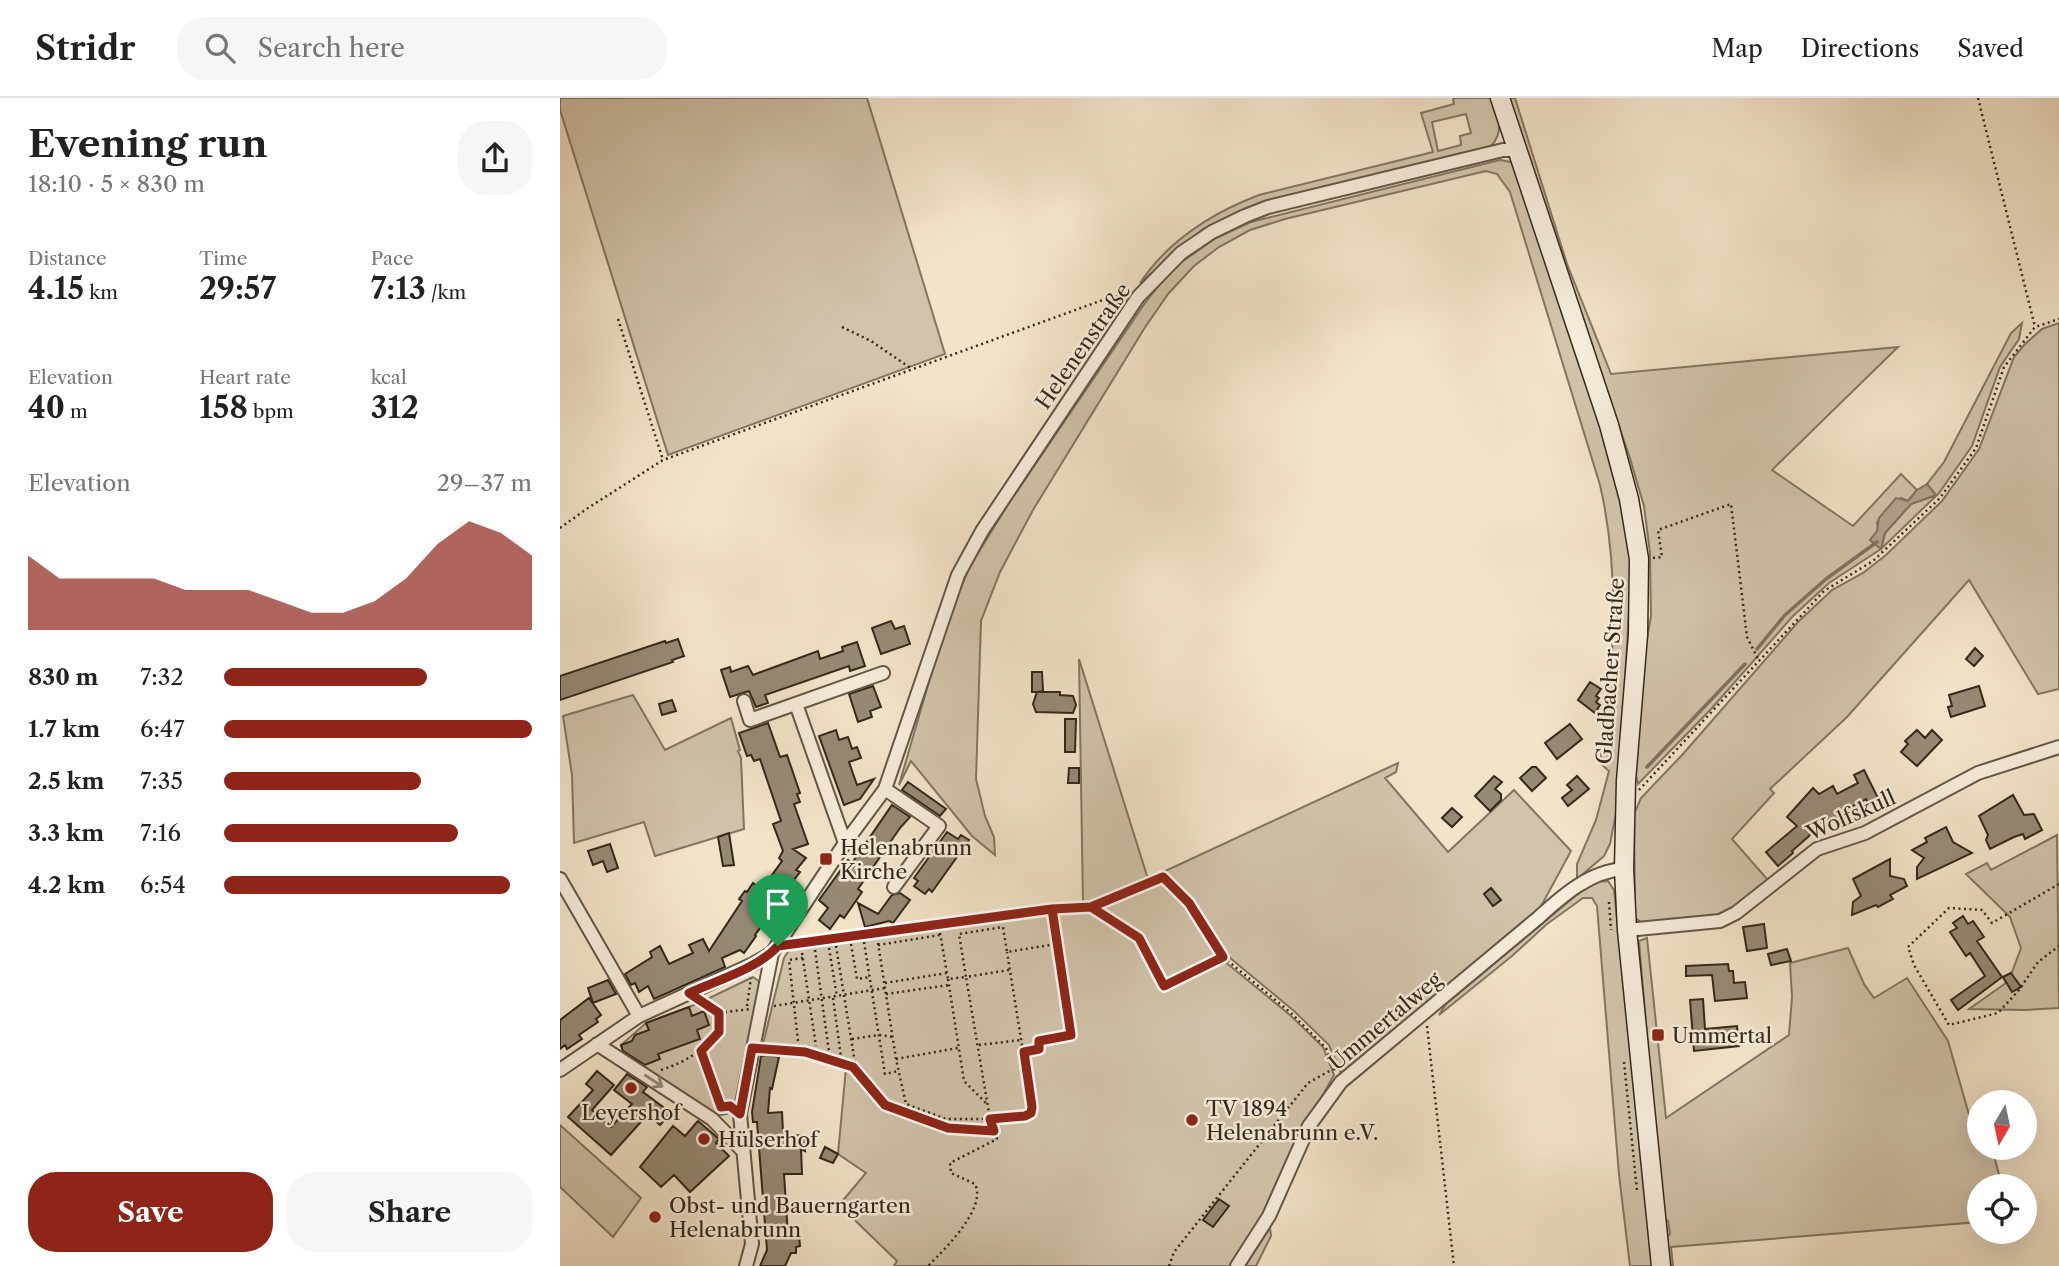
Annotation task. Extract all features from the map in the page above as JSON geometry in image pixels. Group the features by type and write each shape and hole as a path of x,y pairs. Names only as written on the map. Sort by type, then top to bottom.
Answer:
{"main road":[{"name":"Gladbacher Straße","path":"1500,98 1609,425 1629,499 1639,559 1638,635 1626,796 1624,869 1627,930 1661,1266"}],"street":[{"name":"Helenenstraße","path":"746,1266 752,1244 740,1114 775,949 845,843 885,789 958,575 982,531 1138,297 1181,253 1212,232 1256,212 1503,150 1516,150"},
{"path":"744,701 750,720 883,673"},
{"path":"796,704 845,843"},
{"name":"Wolfskull","path":"1627,930 1720,921 1736,913 1817,849 1865,833 1978,773 2059,747"},
{"path":"885,789 939,826 894,887"},
{"name":"Ummertalweg","path":"1237,1266 1269,1216 1309,1126 1341,1082 1565,893 1611,870 1624,869"},
{"path":"560,879 639,1016"},
{"path":"560,896 577,908"},
{"path":"560,1070 639,1016 753,964 775,949"},
{"path":"597,1044 712,1119 742,1150"}],"lane":[{"path":"775,949 939,924 1052,909 1091,907"}],"path":[{"path":"1978,98 2035,327"},
{"path":"560,528 663,460 1111,297 1138,297"},
{"path":"618,319 663,460"},
{"path":"1626,796 1643,788 1824,591 1873,561 1940,498 1976,448 2004,367 2035,327 2059,319"},
{"path":"842,327 871,341 912,369"},
{"path":"1639,559 1662,557 1657,530 1731,504 1747,637 1759,660"},
{"path":"1091,907 1163,877 1189,903 1223,957 1290,1012 1326,1048 1334,1069 1308,1083 1174,1252 1169,1266"},
{"path":"2059,884 1992,923 1982,910 1949,908 1908,947 1914,965 1949,1025 1998,1013 2019,990 2038,962 2059,946"},
{"path":"1091,907 1139,938 1164,986 1223,957"},
{"path":"1024,1052 1039,1049 1039,1041 1071,1035 1052,909"},
{"path":"939,924 964,1081 988,1104"},
{"path":"878,939 892,1037 906,1104 946,1119 990,1119 1025,1116 1031,1113 1032,1107 1024,1052 1003,927 959,934 990,1119 997,1139 950,1163 951,1173 975,1184 978,1201 959,1233 928,1266"},
{"path":"878,945 940,935"},
{"path":"850,941 857,979 870,977"},
{"path":"864,941 885,1074 898,1071"},
{"path":"836,943 855,1063"},
{"path":"1007,952 1056,944"},
{"path":"829,945 841,1056"},
{"path":"815,946 830,1052"},
{"path":"801,948 816,1046"},
{"path":"798,1041 789,960 803,958"},
{"path":"948,979 1009,970"},
{"path":"761,1008 835,997 947,974"},
{"path":"886,994 948,985"},
{"path":"689,993 719,1013 744,1009"},
{"path":"644,1075 691,1059 701,1051 719,1032 719,1013"},
{"path":"1425,1013 1454,1266"},
{"path":"852,1039 879,1035 892,1037"},
{"path":"978,1045 1021,1040"},
{"path":"752,1048 805,1052 853,1067 885,1105 948,1128 994,1131"},
{"path":"896,1059 958,1048"},
{"path":"701,1051 721,1107"},
{"path":"712,1119 721,1107 730,1106 740,1114"}],"shaded area":[{"path":"560,98 867,98 945,354 668,455 560,110"},
{"path":"1453,98 1493,98 1499,129 1491,146 1243,210 1203,229 1140,283 1178,241 1208,220 1242,202 1259,195 1433,152 1421,113 1454,104","holes":["1466,114 1471,133 1460,136 1461,145 1438,151 1432,122"]},
{"path":"1508,98 1515,98 1567,264 1611,374 1898,347 1772,470 1853,526 1901,474 1917,490 1908,501 1901,498 1877,522 1881,549 1829,583 1792,617 1712,708 1638,784 1634,768 1644,656 1651,616 1650,553 1644,506 1629,455 1536,190"},
{"path":"1500,160 1511,162 1518,176 1611,459 1626,515 1631,574 1618,803 1610,844 1604,856 1577,879 1577,864 1596,820 1609,771 1600,763 1612,659 1613,589 1607,519 1600,485 1510,192 1497,174 1486,171 1285,219 1250,230 1219,247 1194,266 1168,294 1144,329 1033,510 1000,572 981,621 976,779 985,816 994,837 995,855 972,836 911,761 899,785 946,623 970,566 1009,503 1145,303 1173,268 1216,238 1251,222"},
{"path":"2022,323 2019,339 2000,367 1972,446 1939,493 1881,549 1885,533 1911,504 1936,495 1927,484 1944,462 2011,333"},
{"path":"2059,323 2059,689 2038,694 1969,580 1847,717 1770,789 1774,793 1732,839 1768,880 1724,915 1644,924 1635,918 1634,814 1641,798 1798,622 1832,590 1863,573 1886,555 1942,501 1979,449 2014,357 2042,329"},
{"path":"1927,484 1936,495 1911,504 1885,533 1881,549 1870,540 1877,531 1879,518 1896,498 1908,501 1917,490"},
{"path":"1079,659 1148,879 1398,763 1396,772 1385,778 1448,852 1514,790 1571,851 1539,910 1357,1063 1341,1073 1329,1045 1294,1011 1224,953 1218,956 1290,1015 1323,1047 1334,1075 1302,1132 1249,1239 1230,1266 894,1266 897,1261 839,1205 866,1173 838,1154 846,1068 852,1063 811,1049 763,1044 784,958 796,939 1016,909 1083,904"},
{"path":"633,695 665,750 731,718 741,758 744,829 655,856 644,822 574,843 572,775 563,716"},
{"path":"2057,835 2059,1008 1969,1009 2006,983 2003,977 2012,972 2021,948 2010,917 1966,874 1987,863 1991,870"},
{"path":"1608,881 1614,890 1652,1266 1630,1266 1619,1175 1597,906 1592,898 1583,898 1547,924 1439,1015 1446,1004 1585,888 1595,882"},
{"path":"1647,938 1666,1118 1789,1035 1792,997 1790,963 1848,948 1864,984 1874,998 1907,978 1948,1041 1967,1108 1967,1160 1995,1160 1999,1174 1967,1174 1967,1223 1671,1247 1673,1266 1668,1266 1665,1238 1670,1234 1668,1221 1662,1217 1639,941"},
{"path":"753,977 760,982 736,1107 730,1112 722,1115 702,1107 624,1054 621,1045 646,1023 697,1004"},
{"path":"560,1125 641,1198 613,1237 560,1187"},
{"path":"1270,1228 1271,1236 1256,1266 1245,1266"}],"building":[{"path":"891,621 895,629 904,626 910,644 881,654 872,628"},
{"path":"678,639 684,656 672,660 673,662 560,700 560,676"},
{"path":"857,642 865,666 850,671 849,666 765,695 768,703 756,707 749,691 730,697 721,670 730,667 731,672 748,666 753,675 818,651 820,659 843,651 842,647"},
{"path":"1975,648 1983,656 1974,666 1966,659"},
{"path":"1032,672 1042,672 1043,691 1032,692"},
{"path":"1590,682 1601,689 1596,696 1599,698 1596,702 1600,705 1595,713 1578,700"},
{"path":"873,686 881,707 870,711 872,717 858,722 849,694"},
{"path":"1979,686 1985,706 1951,717 1949,695"},
{"path":"1037,692 1060,692 1060,695 1073,696 1076,705 1073,713 1036,712 1033,704"},
{"path":"672,700 676,711 662,715 659,704"},
{"path":"1065,719 1076,719 1075,752 1065,752"},
{"path":"768,723 780,757 787,755 800,793 797,794 800,802 794,804 808,844 793,849 806,858 796,870 800,872 765,918 767,919 744,953 740,950 722,958 725,967 654,999 648,986 639,992 635,983 631,985 625,974 652,957 650,952 660,946 669,964 693,953 689,945 703,939 709,951 742,901 739,899 745,891 747,892 753,883 761,890 782,861 779,858 783,851 773,824 781,821 760,759 754,761 751,755 747,756 739,733"},
{"path":"1570,724 1582,739 1557,759 1545,743"},
{"path":"836,730 839,740 848,737 852,749 857,747 861,758 849,762 857,785 874,779 860,799 844,805 819,736"},
{"path":"1917,730 1925,738 1932,730 1942,740 1917,766 1901,752 1908,744 1905,741"},
{"path":"1532,767 1536,767 1546,778 1532,791 1520,778"},
{"path":"1069,768 1079,768 1079,783 1068,783"},
{"path":"1864,770 1879,800 1869,805 1866,799 1838,814 1840,818 1830,823 1826,815 1778,866 1766,852 1797,826 1787,817 1813,788 1819,794 1833,786 1837,794 1858,783 1854,775"},
{"path":"1494,776 1502,782 1495,789 1501,794 1501,800 1490,811 1475,796"},
{"path":"1577,776 1589,789 1568,806 1562,798 1572,790 1567,785"},
{"path":"908,782 946,809 940,816 902,790"},
{"path":"2013,795 2024,815 2034,814 2042,830 2025,839 2023,834 2014,837 1990,849 1986,840 1988,835 1979,816"},
{"path":"892,805 910,817 858,889 862,892 844,918 840,915 830,929 819,920 828,908 819,900 848,860 852,863"},
{"path":"1452,808 1462,817 1452,827 1442,818"},
{"path":"1946,827 1953,842 1972,853 1917,879 1917,867 1924,858 1912,850 1927,842 1925,838"},
{"path":"947,832 958,839 961,835 969,840 932,892 929,889 925,894 914,886 918,881 914,878"},
{"path":"729,833 734,865 723,866 718,837"},
{"path":"610,844 618,868 607,872 603,861 593,865 588,851"},
{"path":"1890,859 1890,876 1904,879 1907,886 1890,895 1893,899 1878,907 1876,905 1852,915 1853,902 1861,896 1853,879"},
{"path":"1491,888 1501,900 1493,906 1484,894"},
{"path":"900,893 910,900 893,923 889,921 865,927 858,903 878,914 892,895"},
{"path":"1963,916 1968,924 1973,921 1984,937 1977,941 2002,977 1958,1010 1951,1000 1985,976 1970,953 1966,956 1950,932 1957,928 1953,923"},
{"path":"1764,924 1767,948 1747,951 1743,927"},
{"path":"1787,949 1791,961 1771,965 1768,954"},
{"path":"1728,964 1729,971 1733,971 1734,983 1745,982 1747,998 1715,1001 1712,975 1686,976 1686,966"},
{"path":"2011,973 2021,987 2012,992 2003,977"},
{"path":"608,980 616,994 593,1003 588,988"},
{"path":"589,998 601,1015 596,1019 598,1022 579,1035 582,1039 567,1049 565,1045 560,1049 560,1020"},
{"path":"1703,999 1705,1029 1737,1026 1739,1046 1694,1051 1690,1000"},
{"path":"689,1007 692,1016 704,1011 709,1025 697,1030 700,1039 658,1054 660,1059 645,1065 623,1051 621,1045 632,1041 635,1035 649,1030 646,1023"},
{"path":"761,1056 779,1057 772,1089 770,1088 768,1113 782,1112 783,1132 790,1131 790,1136 804,1135 805,1151 801,1149 802,1174 784,1174 788,1236 799,1235 800,1246 796,1247 796,1253 791,1253 785,1266 760,1266 767,1250 757,1122 753,1122 752,1112"},
{"path":"597,1071 614,1085 592,1110 611,1127 632,1104 614,1090 627,1074 647,1087 643,1092 671,1113 660,1125 648,1114 611,1155 568,1117 593,1090 586,1084"},
{"path":"698,1121 719,1139 716,1143 729,1156 690,1192 674,1175 661,1187 640,1167 673,1126 685,1136"},
{"path":"825,1147 838,1154 833,1163 820,1158"},
{"path":"1219,1199 1229,1206 1213,1227 1203,1220"}],"waterway":[{"path":"1757,649 1785,615 1826,579 1877,542"},
{"path":"1647,767 1745,664"}],"place":[{"name":"Helenabrunn Kirche","path":"826,859"},
{"name":"Ummertal","path":"1658,1035"},
{"name":"Leyershof","path":"631,1088"},
{"name":"TV 1894 Helenabrunn e.V.","path":"1192,1120"},
{"name":"Hülserhof","path":"704,1139"},
{"name":"Obst- und Bauerngarten Helenabrunn","path":"655,1217"}],"route":[{"path":"778,946 772,953 753,964 689,993 719,1013 719,1032 701,1051 721,1107 730,1106 740,1114 752,1048 805,1052 853,1067 885,1105 948,1128 994,1131 990,1119 1031,1113 1024,1052 1039,1049 1039,1041 1071,1035 1052,909 1091,907 1139,938 1164,986 1223,957 1189,903 1163,877 1091,907 1052,909 778,946"}]}
